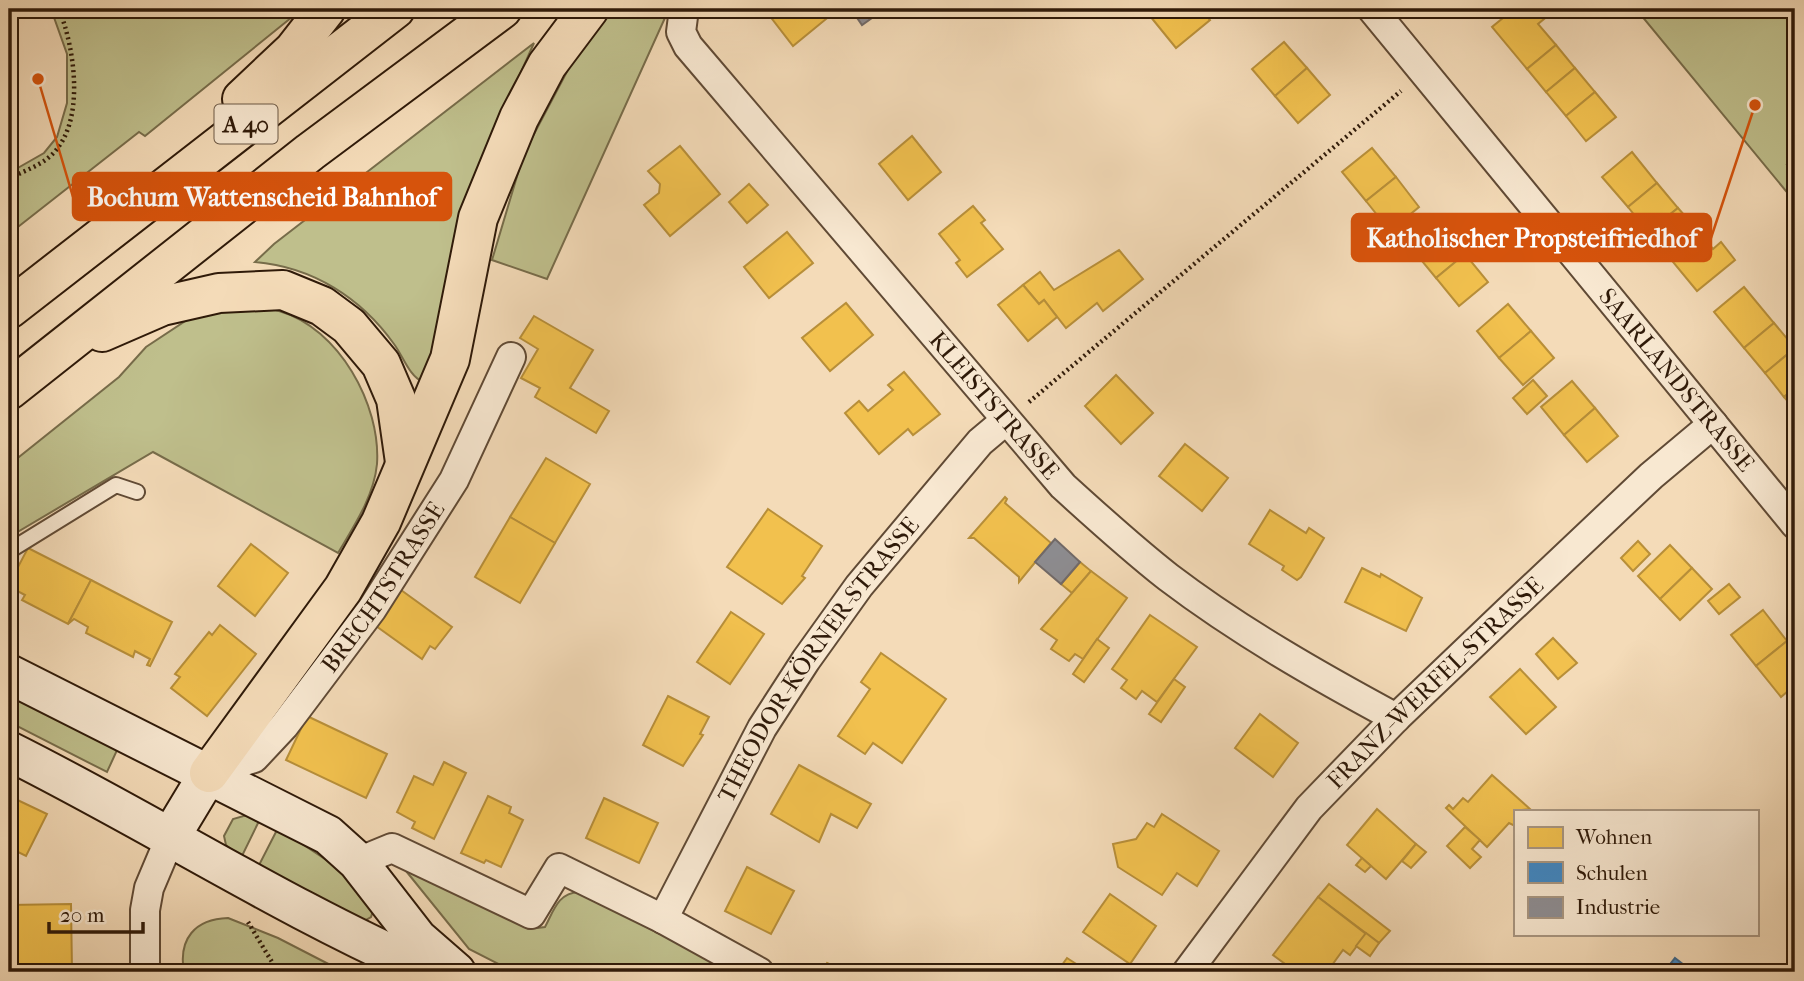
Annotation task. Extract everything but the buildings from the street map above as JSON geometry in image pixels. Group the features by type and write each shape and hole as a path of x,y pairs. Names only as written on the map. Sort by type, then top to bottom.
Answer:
{"highway":[{"path":"96,239 293,50 326,9"},
{"name":"A 40","path":"9,309 395,9"},
{"name":"A 40","path":"9,390 310,152 502,9"},
{"path":"209,773 343,589 380,522 450,359 478,218 519,118 547,65 589,9"},
{"path":"55,352 162,306 219,293 283,290 323,306 349,326 382,364 396,399 405,462"}],"street":[{"name":"KLEISTSTRASSE","path":"684,9 681,13 681,32 688,46 1063,486 1128,545 1171,579 1331,683 1396,718"},
{"name":"SAARLANDSTRASSE","path":"1372,9 1795,524"},
{"name":"BRECHTSTRASSE","path":"209,773 254,758 284,726 372,609 454,480 511,357"},
{"name":"THEODOR-KÖRNER-STRASSE","path":"663,919 762,728 806,660 859,586 981,442 1005,421"},
{"name":"FRANZ-WERFEL-STRASSE","path":"1187,972 1309,808 1396,718 1651,476 1713,424"},
{"path":"9,674 328,835 358,862 416,938 456,972"},
{"path":"9,751 172,836 243,880 430,972"},
{"path":"145,972 145,910 149,888 172,836 209,773"},
{"path":"358,862 393,848 531,914 559,867 663,919 759,972"}],"lane":[{"path":"9,551 116,485 137,492"}],"path":[{"path":"9,179 48,158 62,141 74,104 73,51 59,9"},
{"path":"1005,421 1423,73"},
{"path":"1787,166 1795,160"}],"green space":[{"path":"51,9 302,9 145,136 139,132 9,234 9,173 44,153 57,137 67,103 67,54"},
{"path":"612,9 669,9 547,279 492,260 524,153 580,47"},
{"path":"1636,9 1795,9 1795,202"},
{"path":"534,43 486,150 447,305 423,382 410,371 381,327 351,299 297,270 255,262 274,244"},
{"path":"236,307 279,311 301,320 337,351 364,394 372,418 377,464 372,488 338,553 153,452 9,537 9,465 119,377 146,347 193,316"},
{"path":"9,692 118,748 107,772 9,722"},
{"path":"247,815 260,819 241,858 226,845 224,836 233,819"},
{"path":"278,828 340,869 373,911 371,917 364,921 258,867"},
{"path":"402,866 529,929 545,927 561,899 579,892 734,972 514,972 469,949"},
{"path":"228,918 278,938 344,972 184,972 184,950 191,933 206,922"}],"place":[{"name":"Bochum Wattenscheid Bahnhof","path":"38,79"},
{"name":"Katholischer Propsteifriedhof","path":"1755,105"}]}
